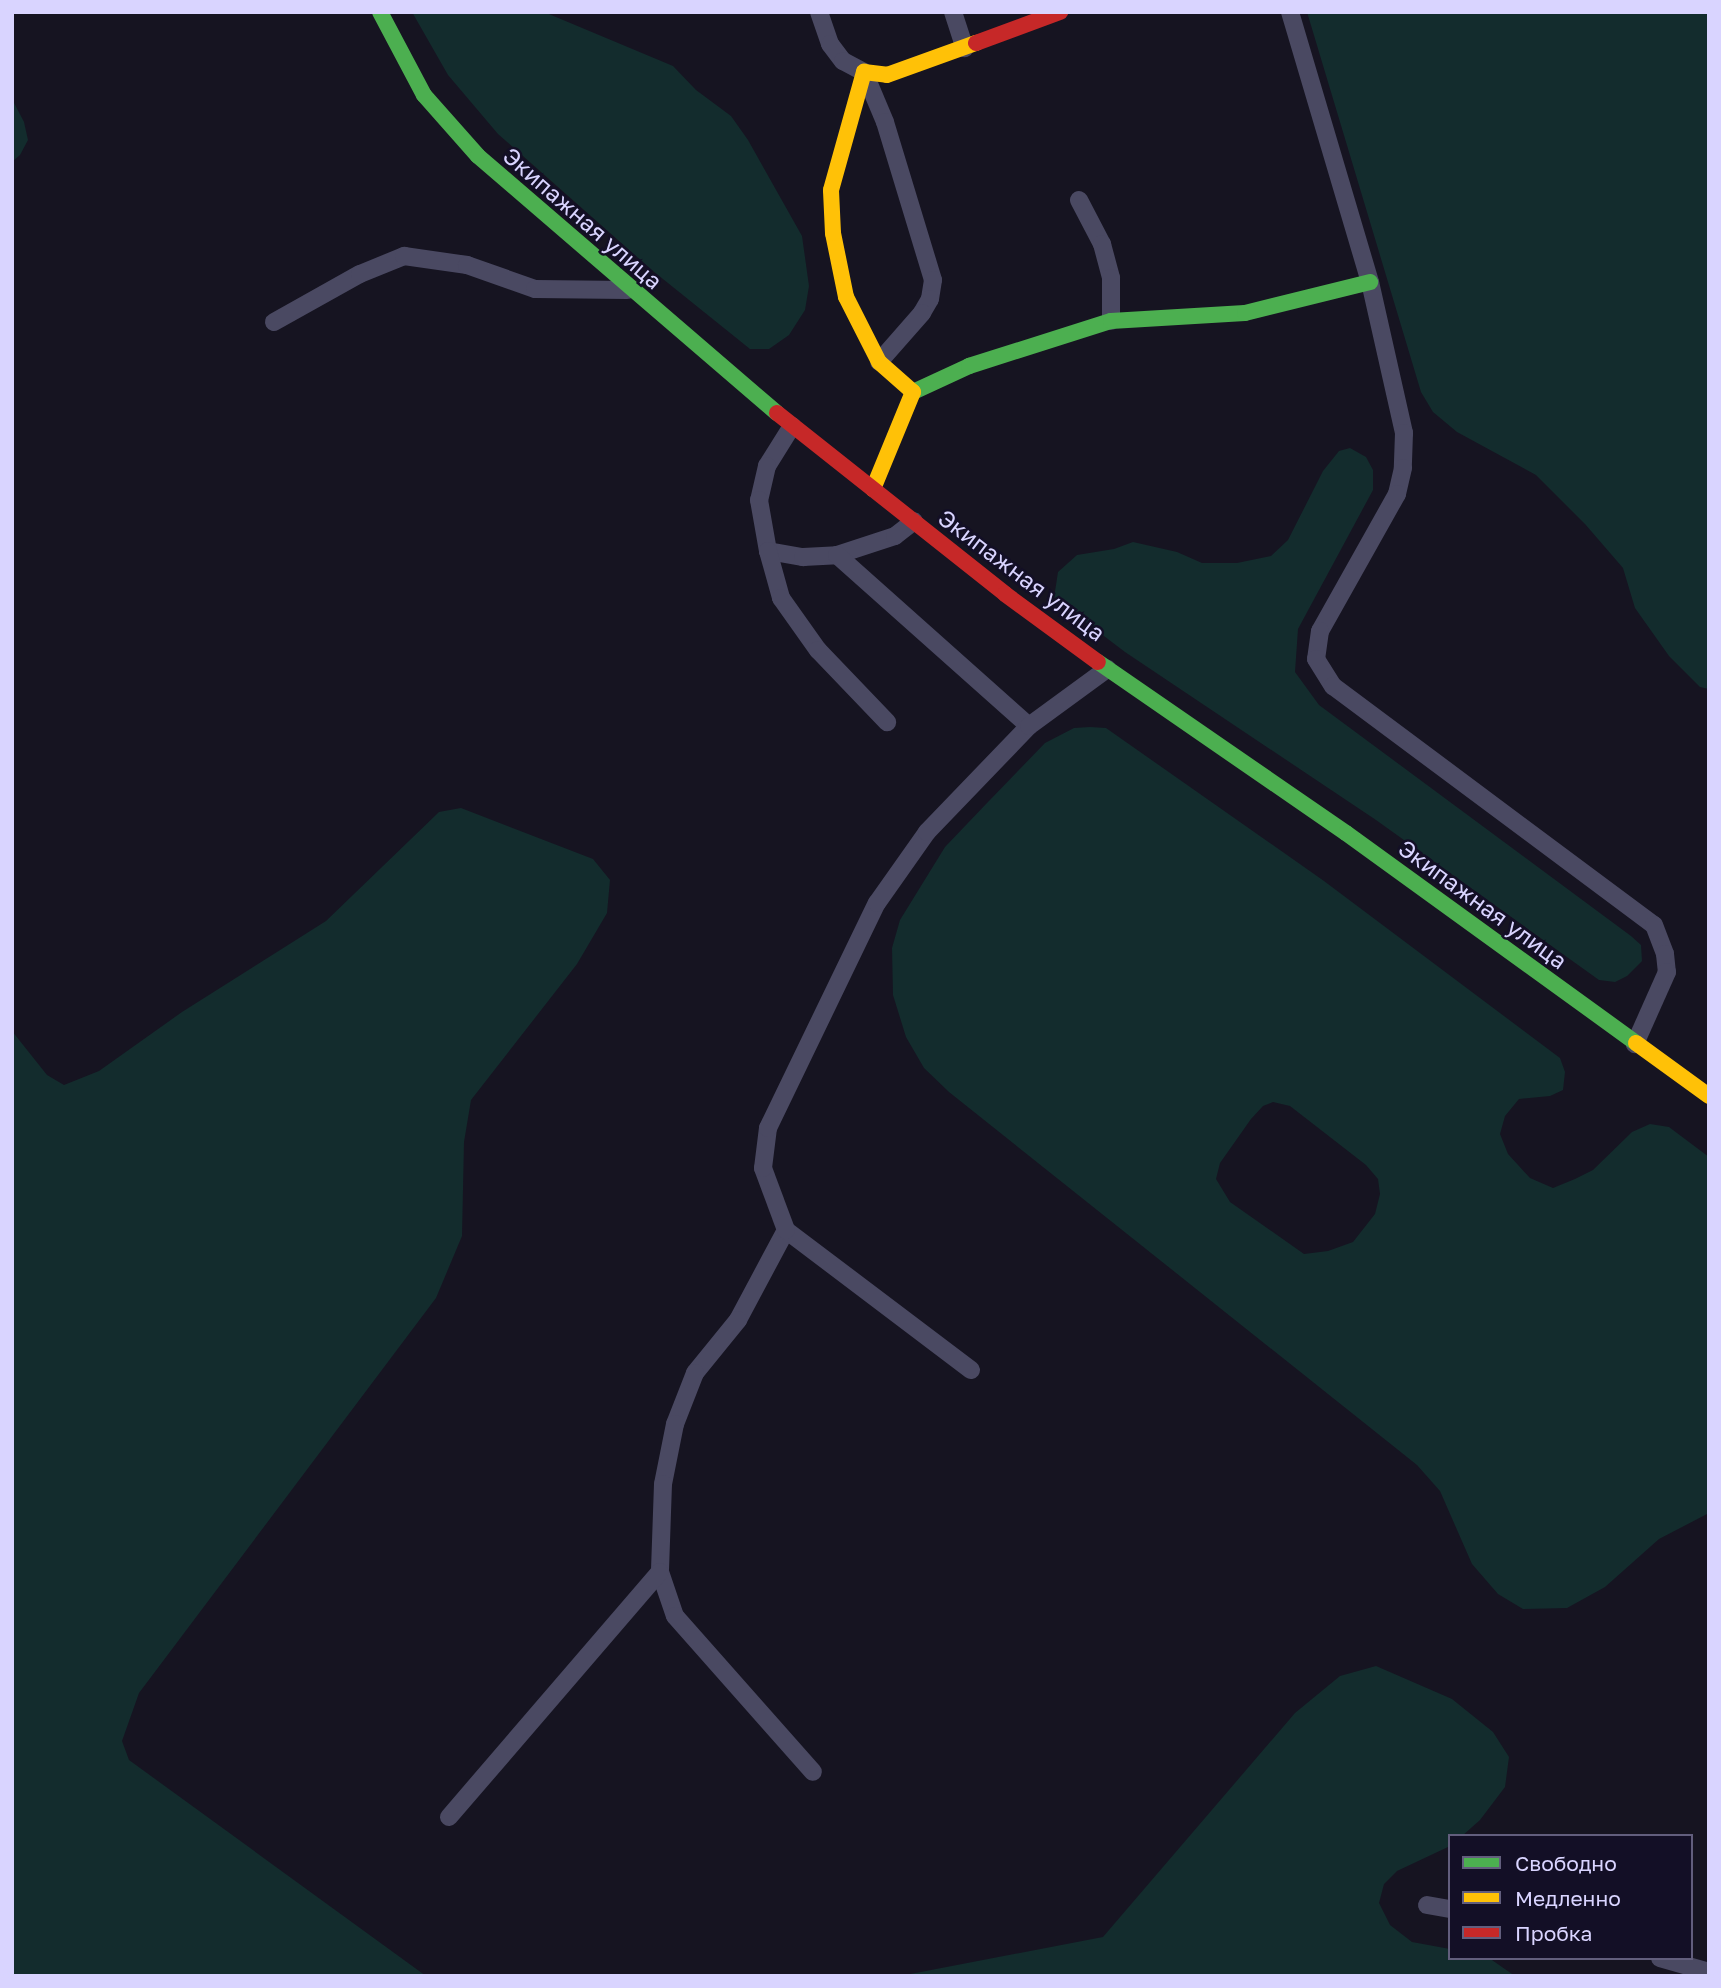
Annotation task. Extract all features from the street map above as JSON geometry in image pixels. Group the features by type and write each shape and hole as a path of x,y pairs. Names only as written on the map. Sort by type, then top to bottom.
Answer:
{"main road":[{"name":"Экипажная улица","path":"380,12 425,95 478,156 630,290 792,426 1107,669 1346,833 1709,1096"},
{"path":"913,392 879,362 846,297 832,233 831,190 864,72 887,75 1060,12"},
{"path":"873,489 913,392 969,366 1111,321 1245,313 1370,282"}],"lane":[{"path":"819,12 830,44 844,61 864,72 891,136 933,280 930,299 922,313 879,362"},
{"path":"953,12 965,48"},
{"path":"1290,12 1370,282 1399,400 1404,433 1404,468 1397,494 1320,631 1316,659 1333,686 1654,925 1665,954 1667,972 1635,1044"},
{"path":"1079,200 1102,244 1111,278 1111,321"},
{"path":"274,322 360,274 404,256 467,265 535,289 630,290"},
{"path":"792,426 767,466 759,500 768,551 781,598 818,650 887,722"},
{"path":"768,551 803,557 836,555 895,536 914,522"},
{"path":"836,555 1029,726"},
{"path":"971,1370 786,1230 764,1168 768,1128 877,903 927,832 1029,726 1107,669"},
{"path":"786,1230 738,1320 695,1373 675,1424 663,1484 660,1572 675,1616 813,1772"},
{"path":"449,1817 660,1572"},
{"path":"1427,1905 1448,1909"},
{"path":"1667,1960 1709,1972"}],"green space":[{"path":"412,12 544,12 673,66 696,90 731,116 748,140 802,236 809,286 805,310 789,335 769,349 750,349 653,271 498,134 448,75"},
{"path":"1307,12 1709,12 1709,689 1700,687 1669,656 1635,608 1623,568 1585,524 1536,475 1457,432 1433,412 1421,392"},
{"path":"12,99 24,122 28,140 20,155 12,162"},
{"path":"1350,448 1366,457 1373,470 1373,490 1298,629 1295,672 1319,705 1641,945 1642,961 1627,976 1615,982 1599,980 1376,820 1125,652 1054,598 1058,572 1077,555 1114,549 1133,542 1177,552 1202,563 1237,563 1271,556 1288,540 1323,471 1339,451"},
{"path":"1074,728 1106,728 1324,881 1560,1058 1565,1072 1563,1090 1550,1096 1519,1099 1505,1116 1500,1134 1508,1154 1530,1178 1553,1188 1575,1179 1593,1170 1632,1132 1650,1124 1669,1127 1709,1157 1709,1513 1659,1539 1605,1587 1567,1608 1523,1609 1498,1594 1472,1564 1440,1491 1417,1465 949,1092 924,1068 906,1037 893,995 892,948 900,920 945,847 1045,743","holes":["1273,1102 1290,1106 1366,1165 1378,1179 1380,1194 1375,1214 1353,1242 1328,1251 1304,1254 1230,1202 1216,1179 1220,1163 1263,1106"]},
{"path":"461,808 593,859 610,880 607,913 577,964 471,1100 464,1142 462,1236 436,1298 139,1693 122,1741 129,1760 426,1976 12,1976 12,1031 47,1075 64,1085 99,1071 182,1012 326,921 439,812"},
{"path":"1376,1666 1452,1699 1493,1732 1509,1757 1505,1787 1480,1820 1464,1834 1448,1834 1448,1847 1397,1871 1384,1884 1379,1903 1390,1925 1412,1942 1448,1949 1448,1960 1492,1960 1515,1976 900,1976 1103,1937 1295,1713 1340,1676"}],"traffic: fast":[{"path":"380,12 424,95 478,156 777,413"},
{"path":"913,392 969,366 1111,321 1245,313 1370,282"},
{"path":"1098,662 1346,833 1636,1043"}],"traffic: slow":[{"path":"873,489 913,392 879,362 846,297 833,233 831,190 864,72 887,75 976,43"},
{"path":"1636,1043 1709,1096"}],"traffic: jam":[{"path":"976,43 1060,12"},
{"path":"777,413 1005,594 1098,662"}]}
